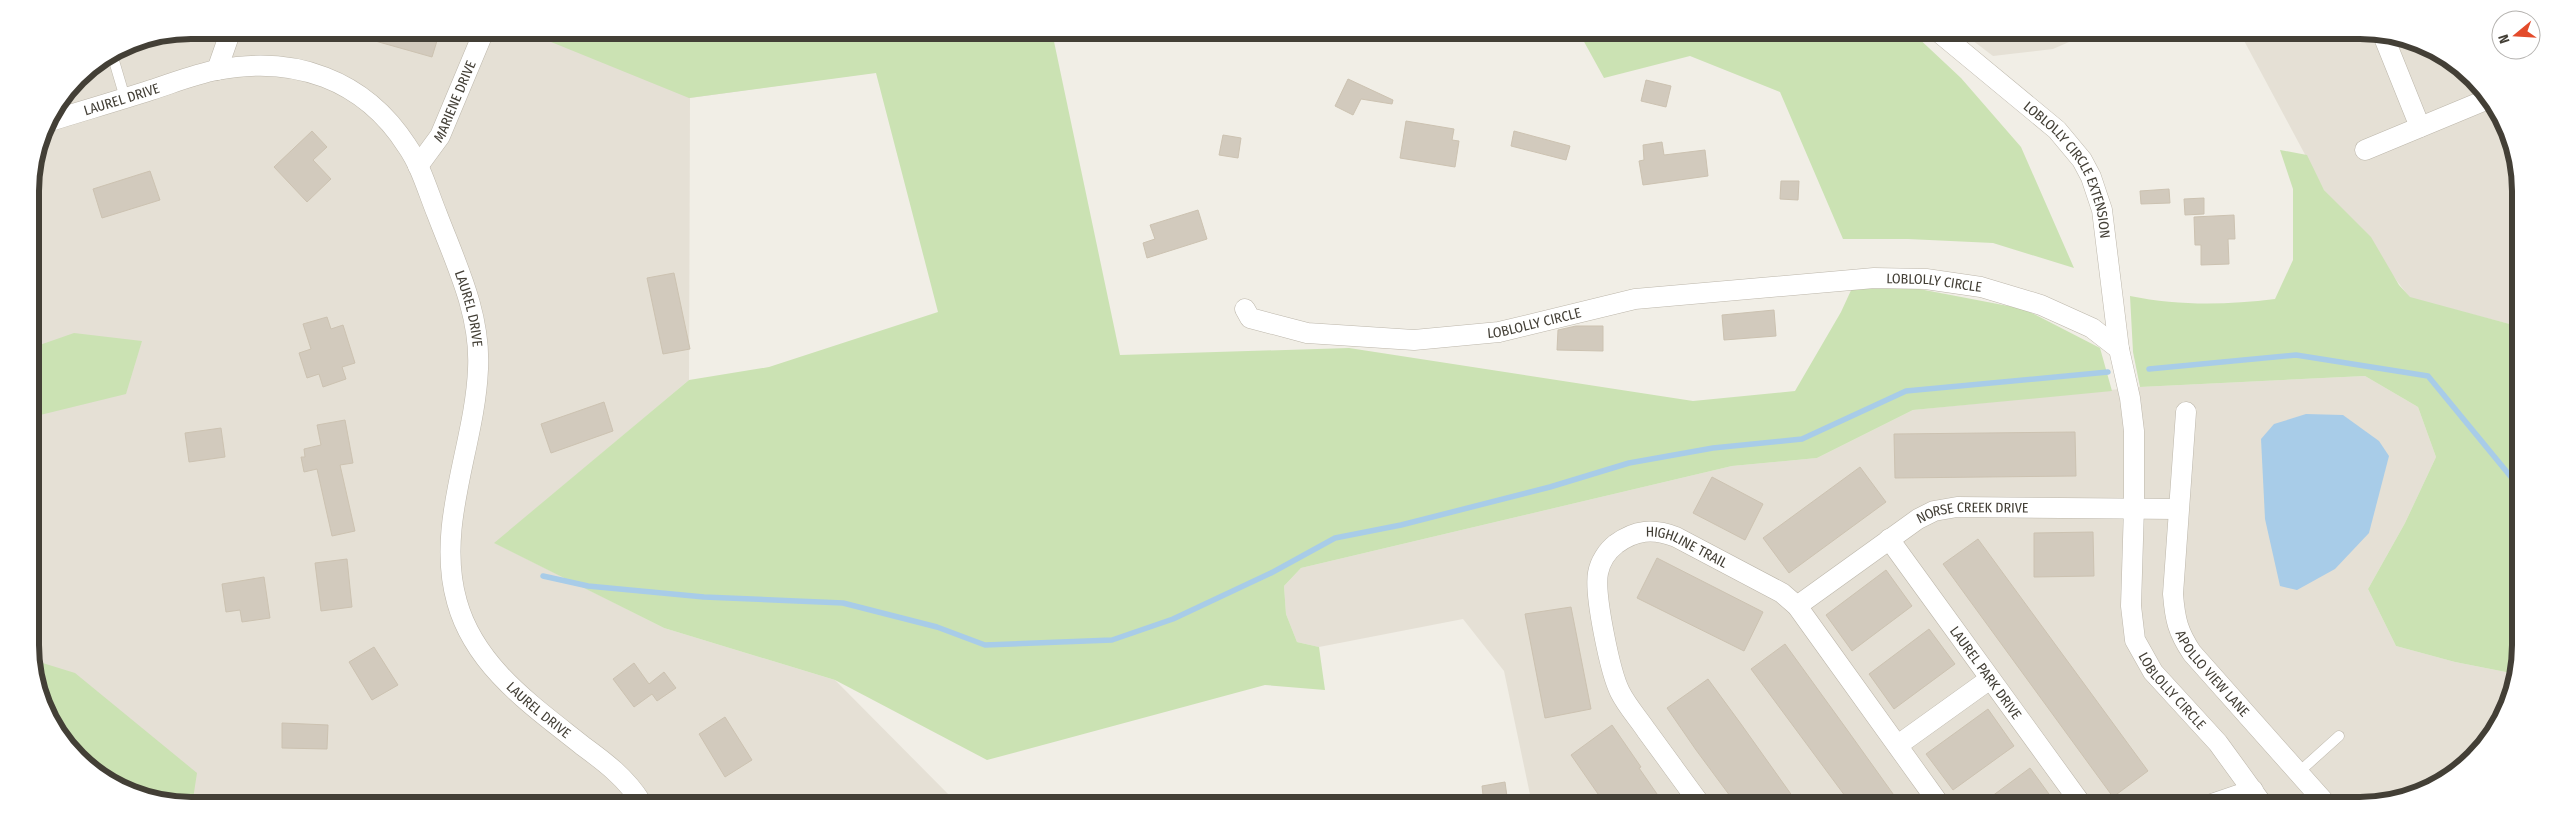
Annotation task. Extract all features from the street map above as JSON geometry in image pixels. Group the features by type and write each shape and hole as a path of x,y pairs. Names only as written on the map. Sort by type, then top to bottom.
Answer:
{"street":[{"path":"217,70 228,39"},
{"name":"MARIENE DRIVE","path":"418,166 440,136 481,39"},
{"name":"LOBLOLLY CIRCLE EXTENSION","path":"1947,39 2057,130 2082,160 2091,177 2102,210 2119,349"},
{"path":"2385,41 2420,127"},
{"name":"LAUREL DRIVE","path":"56,119 217,70 276,65 298,68 354,91 389,122 408,147 418,166 467,294 478,344 477,388 451,539 450,569 461,615 470,635 496,672 533,706 612,768 637,797"},
{"path":"2365,150 2483,101"},
{"name":"LOBLOLLY CIRCLE","path":"1245,309 1250,318 1307,333 1414,340 1499,332 1635,299 1874,278 1926,279 1980,288 2041,304 2092,328 2119,349 2130,398 2134,432 2131,606 2135,640 2153,672 2218,744 2257,797"},
{"name":"APOLLO VIEW LANE","path":"2186,412 2173,594 2175,620 2180,634 2192,653 2320,797"},
{"name":"NORSE CREEK DRIVE","path":"1797,606 1889,539 1918,519 1934,511 1957,507 2178,509"},
{"name":"HIGHLINE TRAIL","path":"1695,797 1630,706 1615,680 1598,593 1598,573 1603,560 1612,547 1626,536 1642,531 1663,532 1782,593 1797,606 1934,797"},
{"name":"LAUREL PARK DRIVE","path":"1889,539 2076,797"},
{"path":"1898,745 1990,679"}],"lane":[{"path":"114,60 125,98"},
{"path":"2299,772 2339,736"}],"shaded area":[{"path":"994,39 959,61 690,98 689,380 495,543 664,628 835,680 951,797 190,797 171,796 132,786 106,772 90,760 76,746 54,713 42,675 39,646 39,181 44,151 50,132 64,106 76,90 90,76 123,54 151,44 171,40"},
{"path":"1971,39 2076,39 2053,49 1993,56"},
{"path":"2243,39 2380,40 2419,50 2453,70 2475,90 2487,106 2497,123 2509,161 2512,181 2512,325 2410,298 2342,209 2324,190"},
{"path":"2365,376 2418,407 2436,457 2405,523 2368,589 2396,646 2455,662 2509,673 2497,713 2475,746 2461,760 2445,772 2419,786 2370,797 1531,797 1504,671 1463,619 1319,647 1297,642 1286,614 1284,586 1301,568 1732,466 1817,458 1913,410 2140,387"}],"green space":[{"path":"544,39 1053,39 1120,355 1349,348 1693,401 1795,391 1841,312 1853,286 1914,288 2024,309 2100,348 2112,391 1913,410 1817,458 1732,466 1301,568 1284,586 1286,614 1297,642 1319,647 1325,690 1265,685 987,760 835,680 664,628 494,543 689,380 769,367 938,312 876,73 689,98"},
{"path":"1583,39 1919,39 1961,78 2021,147 2074,268 1993,243 1908,239 1843,239 1780,92 1690,56 1604,78"},
{"path":"2280,150 2307,155 2324,190 2371,237 2399,285 2410,297 2512,325 2512,646 2509,673 2455,662 2396,646 2368,589 2405,523 2436,457 2418,407 2365,376 2140,387 2133,352 2130,296 2166,302 2202,304 2275,299 2293,260 2293,189"},
{"path":"74,333 142,341 126,394 39,415 39,345"},
{"path":"40,662 75,673 197,773 193,797 182,797 130,785 106,772 90,760 76,746 54,713 47,694"}],"water":[{"path":"2306,414 2343,415 2379,441 2389,456 2369,533 2335,569 2297,590 2280,586 2265,519 2261,439 2274,424"}],"building":[{"path":"368,39 438,39 432,57"},
{"path":"1348,79 1393,100 1392,104 1361,99 1353,115 1335,106"},
{"path":"1646,80 1671,86 1666,107 1641,101"},
{"path":"1406,121 1454,129 1452,140 1459,141 1455,167 1400,158"},
{"path":"312,131 327,147 313,160 331,179 307,202 274,167"},
{"path":"1514,131 1570,146 1566,160 1511,146"},
{"path":"1223,135 1241,138 1238,158 1219,155"},
{"path":"1662,142 1664,155 1705,150 1708,176 1643,185 1639,161 1644,160 1643,145"},
{"path":"150,171 160,200 102,218 93,189"},
{"path":"1781,181 1799,181 1798,200 1780,199"},
{"path":"2169,189 2170,203 2141,204 2140,191"},
{"path":"2204,198 2204,214 2185,215 2184,199"},
{"path":"1198,210 1207,239 1147,258 1143,243 1155,239 1150,225"},
{"path":"2234,215 2235,239 2228,239 2229,264 2201,265 2201,245 2195,245 2194,217"},
{"path":"674,273 690,349 663,354 647,278"},
{"path":"1774,310 1776,336 1724,340 1722,315"},
{"path":"327,317 331,329 343,325 355,363 342,367 346,379 323,387 319,374 307,378 299,353 311,349 303,324"},
{"path":"1576,326 1603,326 1603,351 1557,350 1558,330"},
{"path":"604,402 613,431 551,453 541,424"},
{"path":"345,420 353,463 340,465 355,531 332,536 317,469 304,472 301,457 305,457 304,449 321,445 317,425"},
{"path":"221,428 225,457 189,462 185,433"},
{"path":"2075,432 2076,476 1895,478 1894,434"},
{"path":"1860,467 1886,502 1789,573 1763,538"},
{"path":"1712,477 1763,504 1745,540 1693,513"},
{"path":"2093,532 2094,576 2034,577 2034,533"},
{"path":"1978,539 2148,771 2113,797 1943,564"},
{"path":"1657,558 1763,612 1744,651 1637,598"},
{"path":"347,559 352,607 321,611 315,563"},
{"path":"1886,570 1912,606 1852,651 1826,615"},
{"path":"264,577 270,618 242,622 240,610 226,612 222,584"},
{"path":"1571,607 1591,709 1545,718 1525,614"},
{"path":"1929,629 1955,664 1894,709 1869,674"},
{"path":"1785,644 1895,797 1846,797 1751,669"},
{"path":"374,647 398,685 372,700 349,662"},
{"path":"634,663 649,684 664,672 676,688 657,701 652,694 634,707 613,679"},
{"path":"1708,679 1793,797 1731,797 1667,708"},
{"path":"1988,709 2014,746 1953,790 1926,754"},
{"path":"725,717 752,760 725,777 699,734"},
{"path":"282,723 328,725 327,749 282,748"},
{"path":"1612,725 1659,797 1600,797 1571,755"},
{"path":"2030,768 2051,797 1991,797"},
{"path":"1505,782 1507,797 1483,797 1482,786"}],"waterway":[{"path":"2149,369 2296,355 2428,376 2512,478"},
{"path":"543,576 588,586 704,597 843,603 937,627 985,645 1112,640 1173,619 1271,573 1335,538 1401,525 1550,487 1629,463 1713,448 1802,439 1906,391 2108,372"}]}
